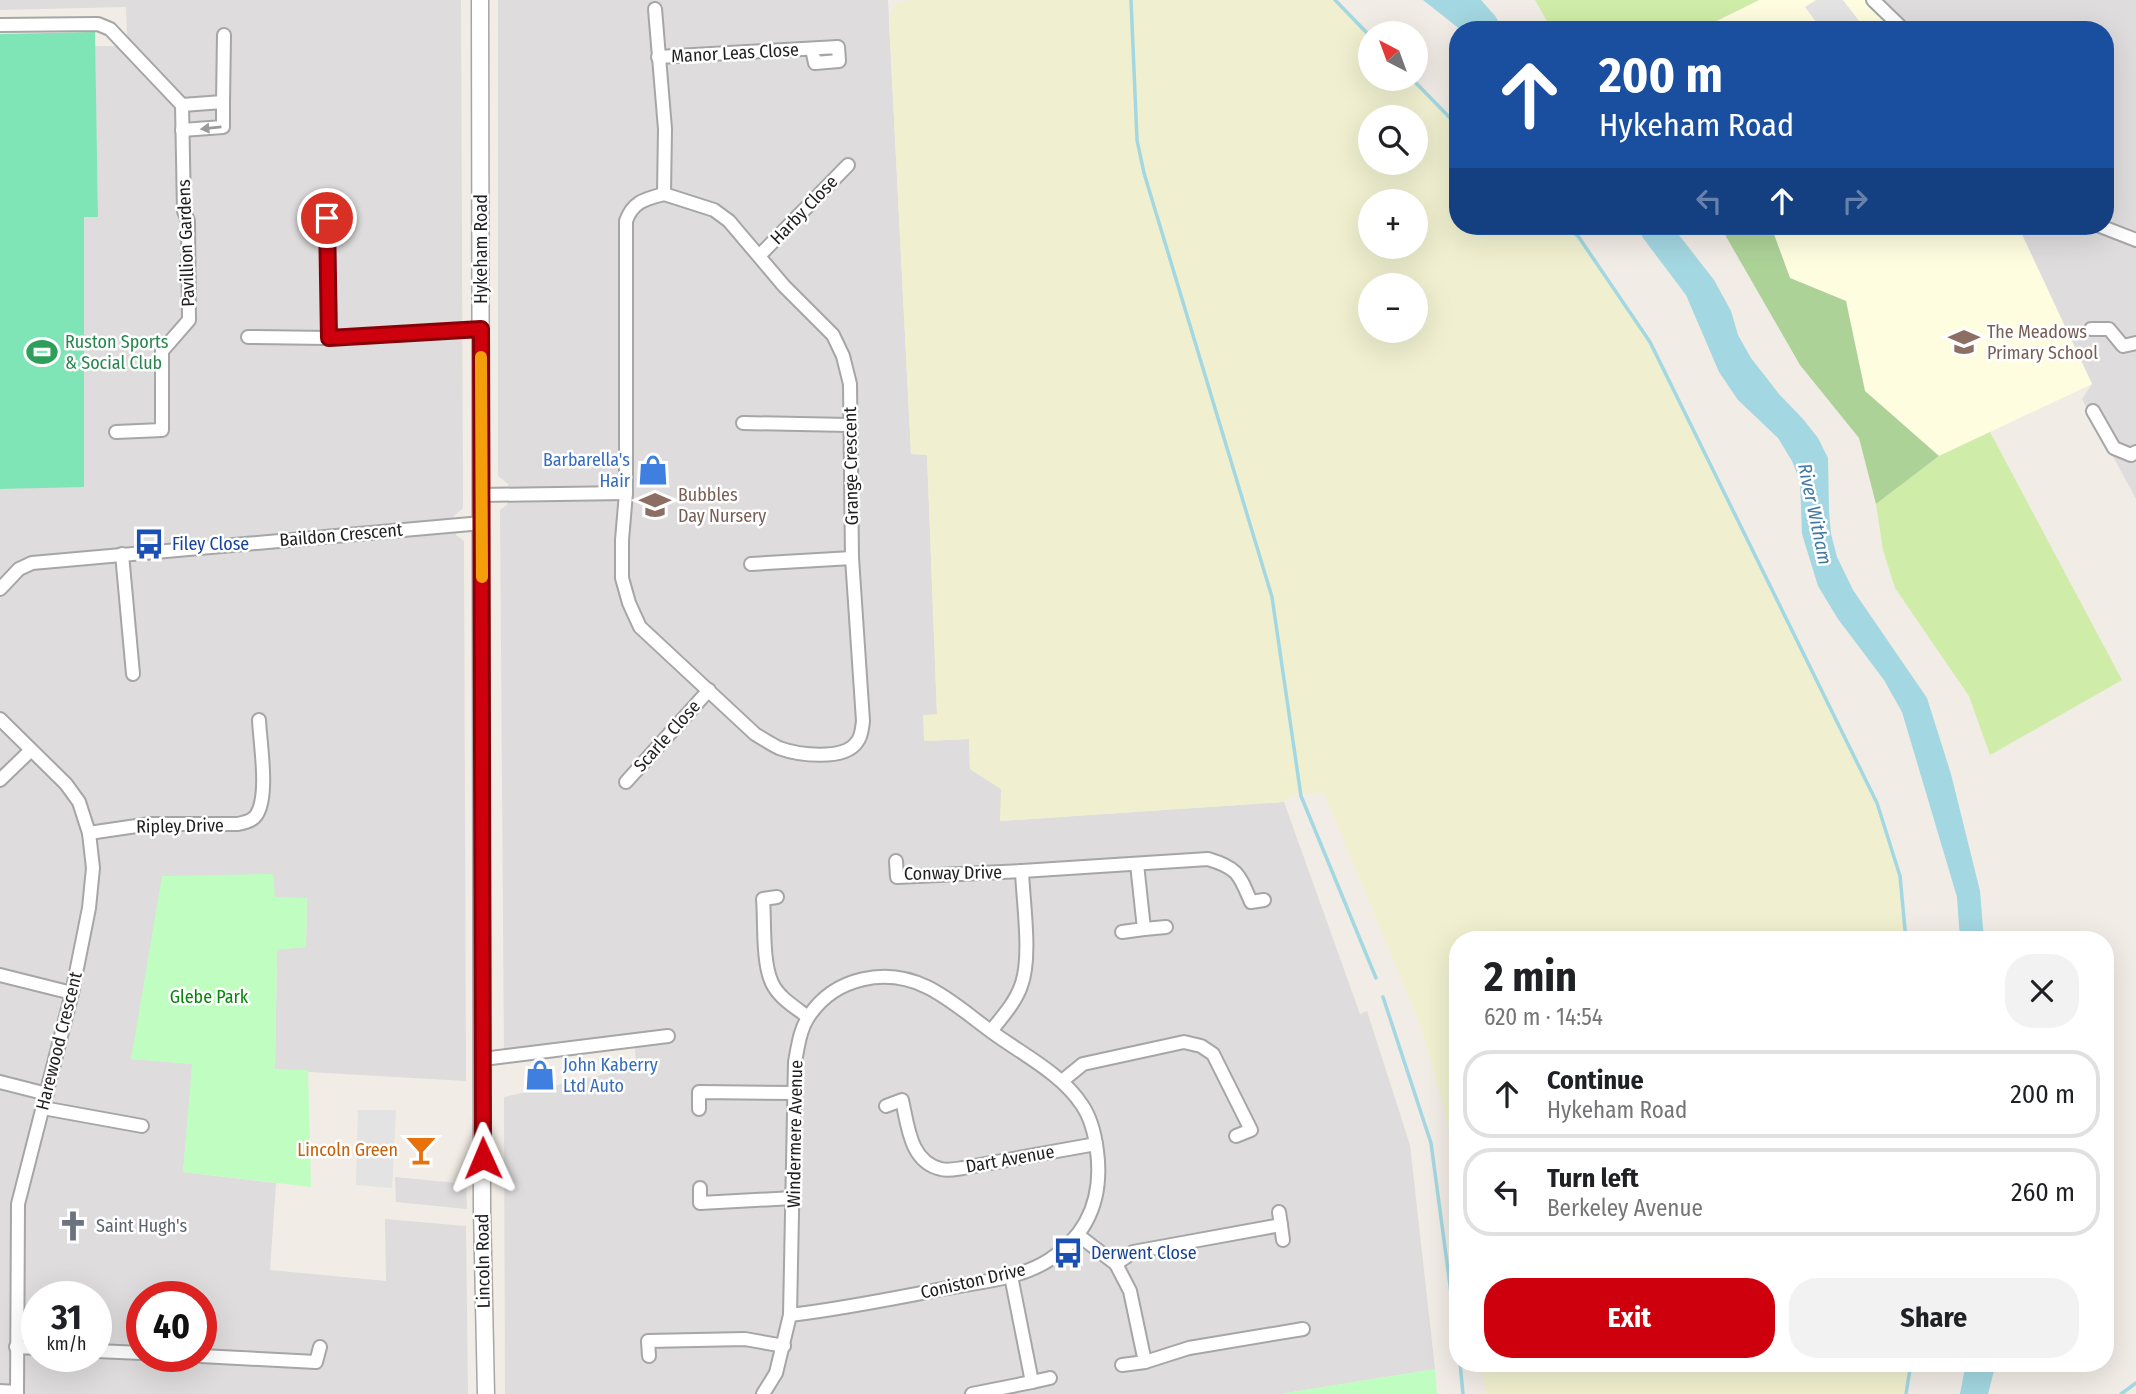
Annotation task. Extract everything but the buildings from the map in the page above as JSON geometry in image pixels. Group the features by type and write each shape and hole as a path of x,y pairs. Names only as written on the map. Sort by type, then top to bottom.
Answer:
{"street":[{"name":"Hykeham Road","path":"480,0 481,792"},
{"path":"1873,0 1895,21"},
{"name":"Manor Leas Close","path":"655,9 665,129 664,194"},
{"path":"0,25 99,24 110,29 182,105 223,102"},
{"path":"182,130 223,127 223,36"},
{"name":"Manor Leas Close","path":"658,57 812,49"},
{"name":"Pavillion Gardens","path":"116,432 162,430 162,351 189,320 188,221 184,211 182,105"},
{"name":"Harby Close","path":"760,255 848,165"},
{"name":"Grange Crescent","path":"664,194 714,210 729,221 784,286 833,335 843,356 850,384 852,558 863,721 857,743 846,750 817,754 798,753 778,747 755,734 640,627 629,603 622,578 626,493 625,221 632,207 639,202 664,194"},
{"path":"327,218 329,338"},
{"path":"2114,231 2136,240"},
{"path":"248,337 329,338 481,329"},
{"path":"2091,329 2109,330 2123,346 2136,343"},
{"path":"2093,411 2114,448 2131,455 2136,452"},
{"path":"743,423 849,425"},
{"path":"481,495 626,493"},
{"name":"Baildon Crescent","path":"0,589 19,569 32,563 482,523"},
{"path":"122,554 134,674"},
{"path":"751,564 852,558"},
{"name":"Scarle Close","path":"626,782 709,690"},
{"name":"Harewood Crescent","path":"0,719 66,784 79,802 89,833 93,868 89,908 72,993 18,1204 17,1393"},
{"name":"Ripley Drive","path":"89,833 150,824 238,824 251,821 257,814 262,799 259,720"},
{"path":"0,780 31,750"},
{"name":"Lincoln Road","path":"481,792 482,1210 486,1394"},
{"name":"Conway Drive","path":"896,861 897,877 1022,872 1208,859 1229,865 1241,878 1251,902 1264,900"},
{"path":"1137,864 1144,929"},
{"name":"Conway Drive","path":"991,1031 1012,1005 1026,967 1022,872"},
{"path":"777,897 763,899 767,963 772,983 785,1000 808,1017"},
{"path":"1122,932 1166,927"},
{"path":"0,975 72,993"},
{"name":"Windermere Avenue","path":"763,1394 776,1373 790,1315 795,1062 800,1036 808,1017 836,990 853,982 890,976 929,988 1062,1081 1083,1105 1092,1125 1099,1171"},
{"path":"482,1059 668,1036"},
{"path":"1062,1081 1083,1064 1184,1042 1201,1046 1213,1054 1251,1130 1236,1136"},
{"path":"0,1082 47,1094"},
{"path":"699,1109 698,1086 795,1093"},
{"name":"Dart Avenue","path":"886,1106 902,1100 914,1148 926,1163 942,1170 1096,1144"},
{"path":"43,1108 142,1126"},
{"name":"Coniston Drive","path":"790,1315 828,1311 1011,1276 1049,1259 1078,1235 1096,1199 1099,1171"},
{"path":"700,1188 700,1210 794,1198"},
{"path":"1116,1264 1133,1252 1280,1219 1283,1240"},
{"path":"1078,1235 1116,1264 1130,1291 1145,1362"},
{"path":"1011,1276 1032,1382"},
{"path":"648,1327 649,1356"},
{"path":"1122,1366 1145,1362 1189,1348 1303,1329"},
{"path":"648,1341 745,1339 784,1346"},
{"path":"16,1347 21,1347"},
{"path":"217,1358 316,1368 320,1347"},
{"path":"972,1394 1050,1378"},
{"path":"0,1391 17,1393"}],"shaded area":[{"path":"0,0 461,0 463,508 454,516 456,535 464,541 466,1081 275,1070 277,949 306,947 307,898 274,898 273,874 132,1059 193,1064 183,1172 276,1183 270,1270 386,1281 385,1219 466,1226 468,1394 0,1394 0,489 84,486 84,217 98,216 95,46 115,46 127,35 126,7 0,10"},
{"path":"498,0 888,0 911,454 927,454 937,715 925,741 969,739 970,769 1001,789 1001,821 1284,802 1360,1014 1367,1011 1410,1145 1435,1369 1280,1394 505,1394 504,1097 637,1067 633,1035 504,1052 500,510 507,505 508,484 498,476"},
{"path":"1759,0 1873,0 1895,21 1717,21"},
{"path":"1816,0 1843,0 1859,21 1815,21 1805,7"},
{"path":"1873,0 2136,0 2136,499 2082,399 2092,384 2022,235 2114,235 2114,21 1895,21"},
{"name":"The Meadows Primary School","path":"1774,235 2022,235 2092,384 1939,456 1865,391 1846,301 1790,278"},
{"path":"358,1110 396,1110 392,1188 356,1185"},
{"path":"395,1177 466,1184 467,1209 396,1202"}],"green space":[{"path":"916,0 1335,0 1358,24 1358,91 1424,91 1449,117 1449,235 1576,235 1650,342 1877,803 1900,876 1905,931 1449,931 1449,1128 1421,1026 1324,793 1295,793 1284,802 1000,821 1001,789 970,769 969,739 924,741 923,715 937,714 927,455 911,454 889,20 894,7 902,1"},
{"path":"1535,0 1759,0 1716,21 1547,21"},
{"name":"Ruston Sports & Social Club","path":"95,32 98,217 84,217 84,487 0,489 0,34"},
{"path":"1725,235 1774,235 1790,278 1846,301 1865,391 1939,456 1876,504 1859,438 1800,365"},
{"path":"1990,432 2122,680 1990,755 1969,696 1895,588 1883,550 1876,504 1939,456"},
{"name":"Glebe Park","path":"273,874 275,897 307,898 306,947 277,950 275,1069 308,1070 311,1187 183,1172 192,1064 131,1059 162,876"},
{"path":"1435,1369 1437,1394 1280,1394"},
{"path":"1483,1372 1910,1372 1906,1394 1486,1394"}],"water":[{"path":"1423,0 1481,0 1498,21 1450,21"},
{"name":"River Witham","path":"1642,235 1679,235 1714,280 1751,358 1818,438 1828,458 1831,534 1837,557 1853,590 1927,698 1951,774 1980,891 1983,931 1959,931 1957,897 1902,712 1884,680 1838,619 1818,586 1802,534 1800,481 1792,461 1778,438 1738,400 1719,372 1686,295"},
{"path":"1964,1372 1994,1372 1988,1394 1960,1394"}],"waterway":[{"path":"1131,0 1137,140 1144,173 1272,597 1301,796 1376,978"},
{"path":"1335,0 1358,24"},
{"path":"1424,91 1449,117"},
{"path":"1576,235 1650,342 1877,803 1900,876 1905,931"},
{"path":"1383,997 1431,1143 1449,1278"},
{"path":"1461,1372 1463,1394"},
{"path":"1906,1394 1910,1372"},
{"path":"2121,1394 2136,1383"}],"slow traffic":[{"path":"481,357 482,577"}],"place":[{"name":"The Meadows Primary School","path":"1964,342"},
{"name":"Ruston Sports & Social Club","path":"42,352"},
{"name":"Barbarella's Hair","path":"653,470"},
{"name":"Bubbles Day Nursery","path":"655,505"},
{"name":"Filey Close","path":"149,544"},
{"name":"John Kaberry Ltd Auto","path":"540,1075"},
{"name":"Lincoln Green","path":"421,1150"},
{"name":"Saint Hugh's","path":"73,1226"},
{"name":"Derwent Close","path":"1068,1253"}],"route":[{"path":"327,218 329,338 481,329 483,1158"}]}
